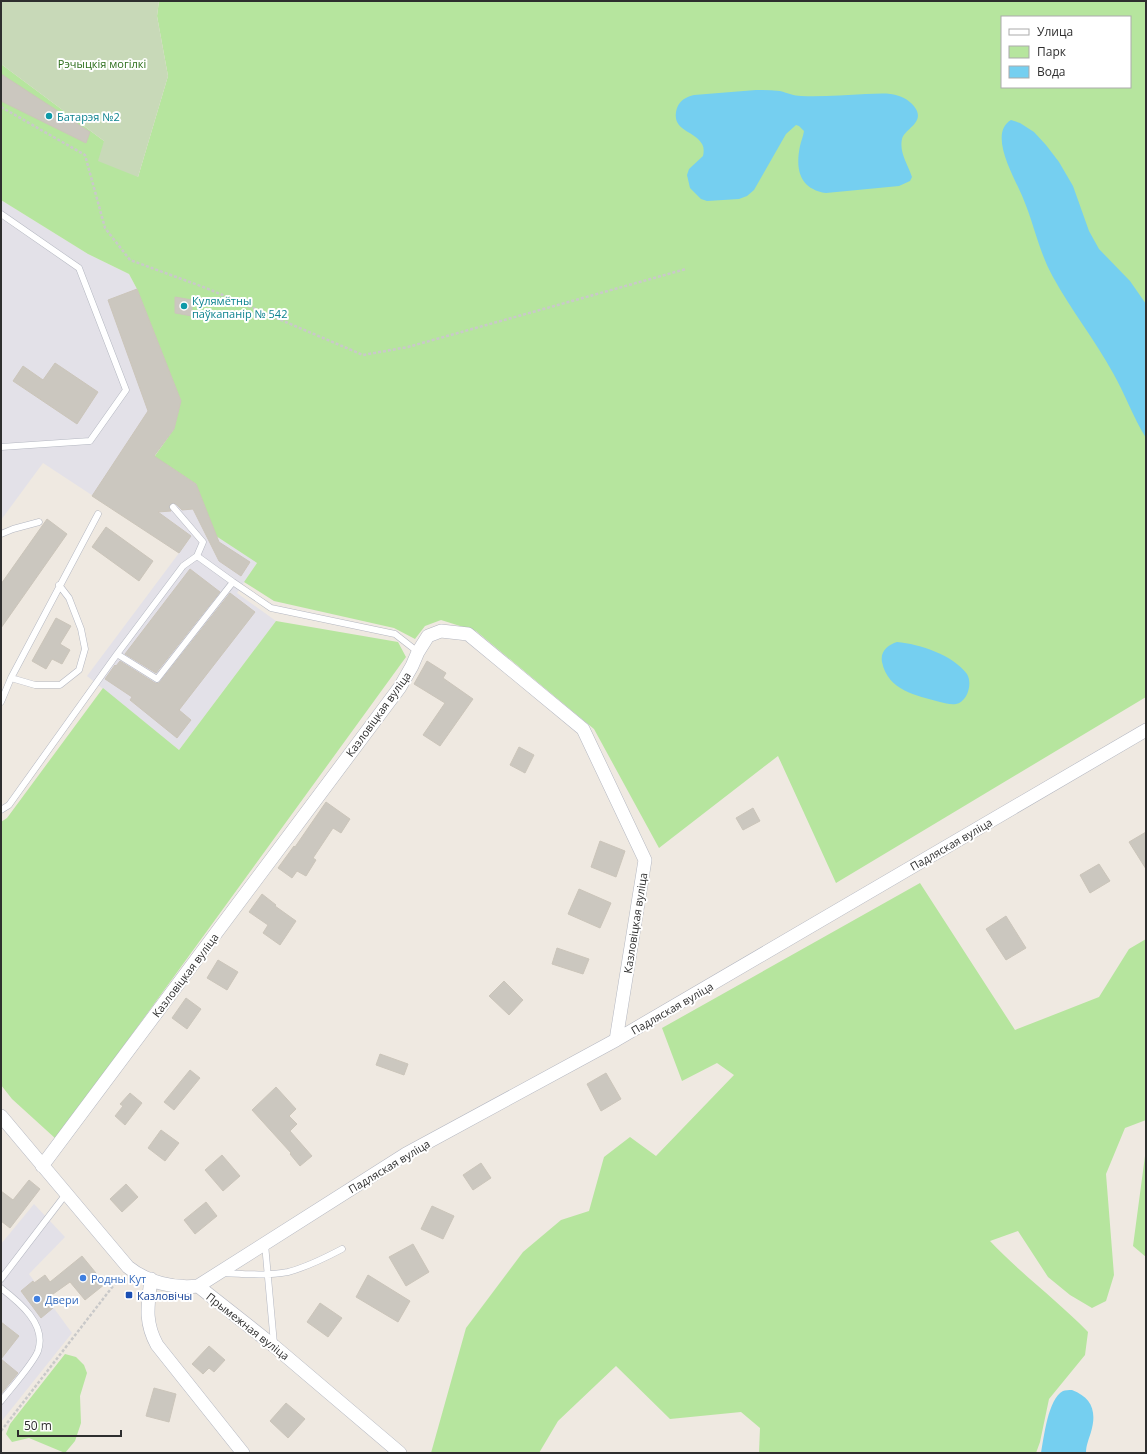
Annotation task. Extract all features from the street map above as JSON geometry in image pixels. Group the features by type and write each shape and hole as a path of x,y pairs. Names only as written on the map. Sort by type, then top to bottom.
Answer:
{"street":[{"name":"Казловіцкая вуліца","path":"42,1166 400,686 428,636 441,631 468,634 583,729 645,860 616,1040"},
{"name":"Падляская вуліца","path":"198,1286 406,1154 616,1040 1146,730"},
{"name":"Прымежная вуліца","path":"1,1116 128,1267 134,1272 151,1279 178,1287 188,1288 198,1286 274,1346 400,1453"},
{"path":"151,1279 148,1324 156,1345 243,1453"}],"lane":[{"path":"1,214 79,268 126,390 90,441 1,447"},
{"path":"1,810 9,805 117,654 183,566 198,556 203,542 173,507"},
{"path":"1,702 11,678 98,514"},
{"path":"1,534 13,529 40,522"},
{"path":"198,556 271,608 395,634 418,652"},
{"path":"117,654 157,679 233,582"},
{"path":"11,678 35,685 60,685 78,670 85,649 81,629 69,598 59,585"},
{"path":"1,1279 66,1194"},
{"path":"265,1243 274,1346"},
{"path":"218,1273 268,1274 288,1272 313,1264 342,1249"},
{"path":"1,1288 26,1310 38,1328 39,1339 38,1350 34,1359 1,1401"}],"path":[{"path":"1,107 85,155 105,228 130,260 206,288 363,355 408,347 686,269"},
{"path":"1,1432 128,1267"}],"shaded area":[{"path":"1,200 88,254 129,274 137,289 181,401 174,429 116,511 43,463 1,520"},
{"path":"166,464 196,484 216,536 257,563 237,593 276,621 179,750 87,676 179,553 128,519"},
{"path":"34,1204 65,1237 29,1274 72,1333 1,1422 1,1244"}],"green space":[{"name":"Рэчыцкія могілкі","path":"1,1 159,1 157,16 168,76 138,177 98,161 104,141 1,64"},
{"path":"159,1 1146,1 1146,697 836,883 778,756 659,848 594,729 476,631 441,620 425,626 415,639 394,628 274,601 244,582 257,563 216,536 196,484 166,464 116,511 174,429 181,401 137,289 129,274 88,254 1,200 1,64 104,141 138,177 168,76 157,16"},
{"path":"276,621 398,642 406,657 56,1139 12,1099 1,1085 1,822 7,818 103,688 179,750"},
{"path":"920,883 1015,1030 1099,997 1129,949 1146,939 1146,1120 1125,1128 1106,1174 1114,1275 1106,1301 1092,1308 1070,1295 1048,1277 1018,1231 990,1241 1088,1332 1085,1355 1049,1399 1040,1442 1036,1453 759,1453 760,1428 741,1412 670,1419 616,1366 558,1421 539,1453 431,1453 466,1328 523,1252 561,1220 589,1211 604,1157 630,1137 656,1156 734,1075 717,1063 682,1081 662,1028"},
{"path":"1146,1156 1146,1257 1133,1246"},
{"path":"65,1354 76,1357 84,1365 87,1373 80,1396 81,1423 75,1441 65,1453 29,1438 12,1442 6,1434 10,1424"}],"water":[{"path":"756,90 780,91 796,96 887,94 904,98 914,106 918,116 915,123 904,135 901,144 903,154 912,177 910,181 899,186 826,193 817,191 805,183 801,177 798,163 804,131 796,125 786,134 754,190 747,196 739,199 707,201 701,199 690,188 687,175 689,169 703,156 704,151 702,144 698,139 680,126 677,121 676,116 678,105 684,99 694,95"},
{"path":"1011,120 1020,123 1034,132 1059,162 1073,186 1089,231 1099,249 1130,281 1146,304 1146,438 1113,373 1067,301 1044,258 1027,208 1005,158 1002,146 1004,127"},
{"path":"897,642 926,648 945,656 961,667 969,678 968,692 963,700 960,703 952,704 922,697 904,690 890,680 885,672 882,662 882,655 885,649"},
{"path":"1072,1390 1079,1393 1088,1401 1093,1412 1093,1424 1086,1453 1041,1453 1045,1428 1050,1410 1058,1395 1063,1391"}],"building":[{"name":"Батарэя №2","path":"1,74 90,132 86,143 1,101"},
{"path":"137,289 181,401 174,429 154,456 196,484 219,542 250,562 241,576 219,561 193,509 182,510 173,503 169,506 171,511 158,512 191,536 179,553 92,496 148,411 108,300"},
{"name":"Кулямётны паўкапанір № 542","path":"175,297 192,300 192,316 175,313"},
{"path":"55,363 98,392 77,424 13,381 23,366 43,380"},
{"path":"47,519 67,534 1,628 1,584"},
{"path":"106,527 153,561 139,581 92,547"},
{"path":"190,569 220,592 156,673 125,654"},
{"path":"230,593 255,612 179,710 191,720 177,738 130,700 132,697 105,679 115,665 116,666 120,661 155,683 159,683"},
{"path":"56,618 71,626 60,644 70,650 62,664 52,659 46,669 32,661"},
{"path":"427,661 446,673 443,678 473,699 440,746 423,735 445,703 414,684"},
{"path":"519,747 534,755 525,773 510,765"},
{"path":"326,802 350,819 341,833 333,828 313,858 316,860 306,876 297,871 292,878 278,868 294,846 295,847"},
{"path":"753,808 760,821 743,830 736,818"},
{"path":"1146,832 1146,869 1129,842"},
{"path":"600,841 625,851 616,877 591,867"},
{"path":"1099,864 1110,881 1090,893 1080,875"},
{"path":"579,889 611,903 600,928 568,914"},
{"path":"262,894 276,905 275,906 296,921 280,945 263,933 268,925 249,912"},
{"path":"1006,916 1026,948 1006,960 986,929"},
{"path":"557,948 589,959 583,974 552,964"},
{"path":"218,960 238,972 227,990 207,978"},
{"path":"504,981 523,1000 509,1015 489,996"},
{"path":"186,998 201,1009 187,1029 172,1018"},
{"path":"380,1054 408,1064 404,1075 376,1065"},
{"path":"190,1070 200,1078 174,1110 164,1102"},
{"path":"606,1073 621,1099 601,1111 587,1084"},
{"path":"276,1087 296,1109 289,1116 297,1124 290,1131 312,1156 300,1166 290,1154 291,1153 252,1110"},
{"path":"130,1093 142,1103 125,1125 115,1116 123,1106 120,1104"},
{"path":"161,1130 179,1143 165,1161 148,1148"},
{"path":"222,1155 240,1176 223,1191 205,1170"},
{"path":"481,1163 491,1178 473,1190 463,1175"},
{"path":"29,1180 40,1189 10,1228 1,1221 1,1191 13,1200"},
{"path":"126,1184 138,1197 122,1212 110,1199"},
{"path":"206,1202 217,1216 195,1234 184,1220"},
{"path":"432,1206 454,1216 443,1239 421,1229"},
{"path":"413,1244 429,1272 406,1286 389,1257"},
{"path":"82,1256 105,1284 85,1300 70,1282 46,1299 53,1308 41,1318 21,1291 33,1281 34,1283 45,1275 50,1282"},
{"path":"368,1275 410,1301 398,1322 356,1297"},
{"path":"320,1303 342,1318 328,1337 307,1322"},
{"path":"1,1322 19,1336 1,1359"},
{"path":"209,1346 225,1360 214,1372 209,1368 203,1374 192,1364"},
{"path":"1,1359 18,1373 1,1394"},
{"path":"154,1388 176,1394 169,1422 146,1416"},
{"path":"286,1403 305,1419 288,1438 270,1421"}],"place":[{"name":"Батарэя №2","path":"49,116"},
{"name":"Кулямётны паўкапанір № 542","path":"184,306"},
{"name":"Родны Кут","path":"83,1278"},
{"name":"Казловічы","path":"129,1295"},
{"name":"Двери","path":"37,1299"}]}
